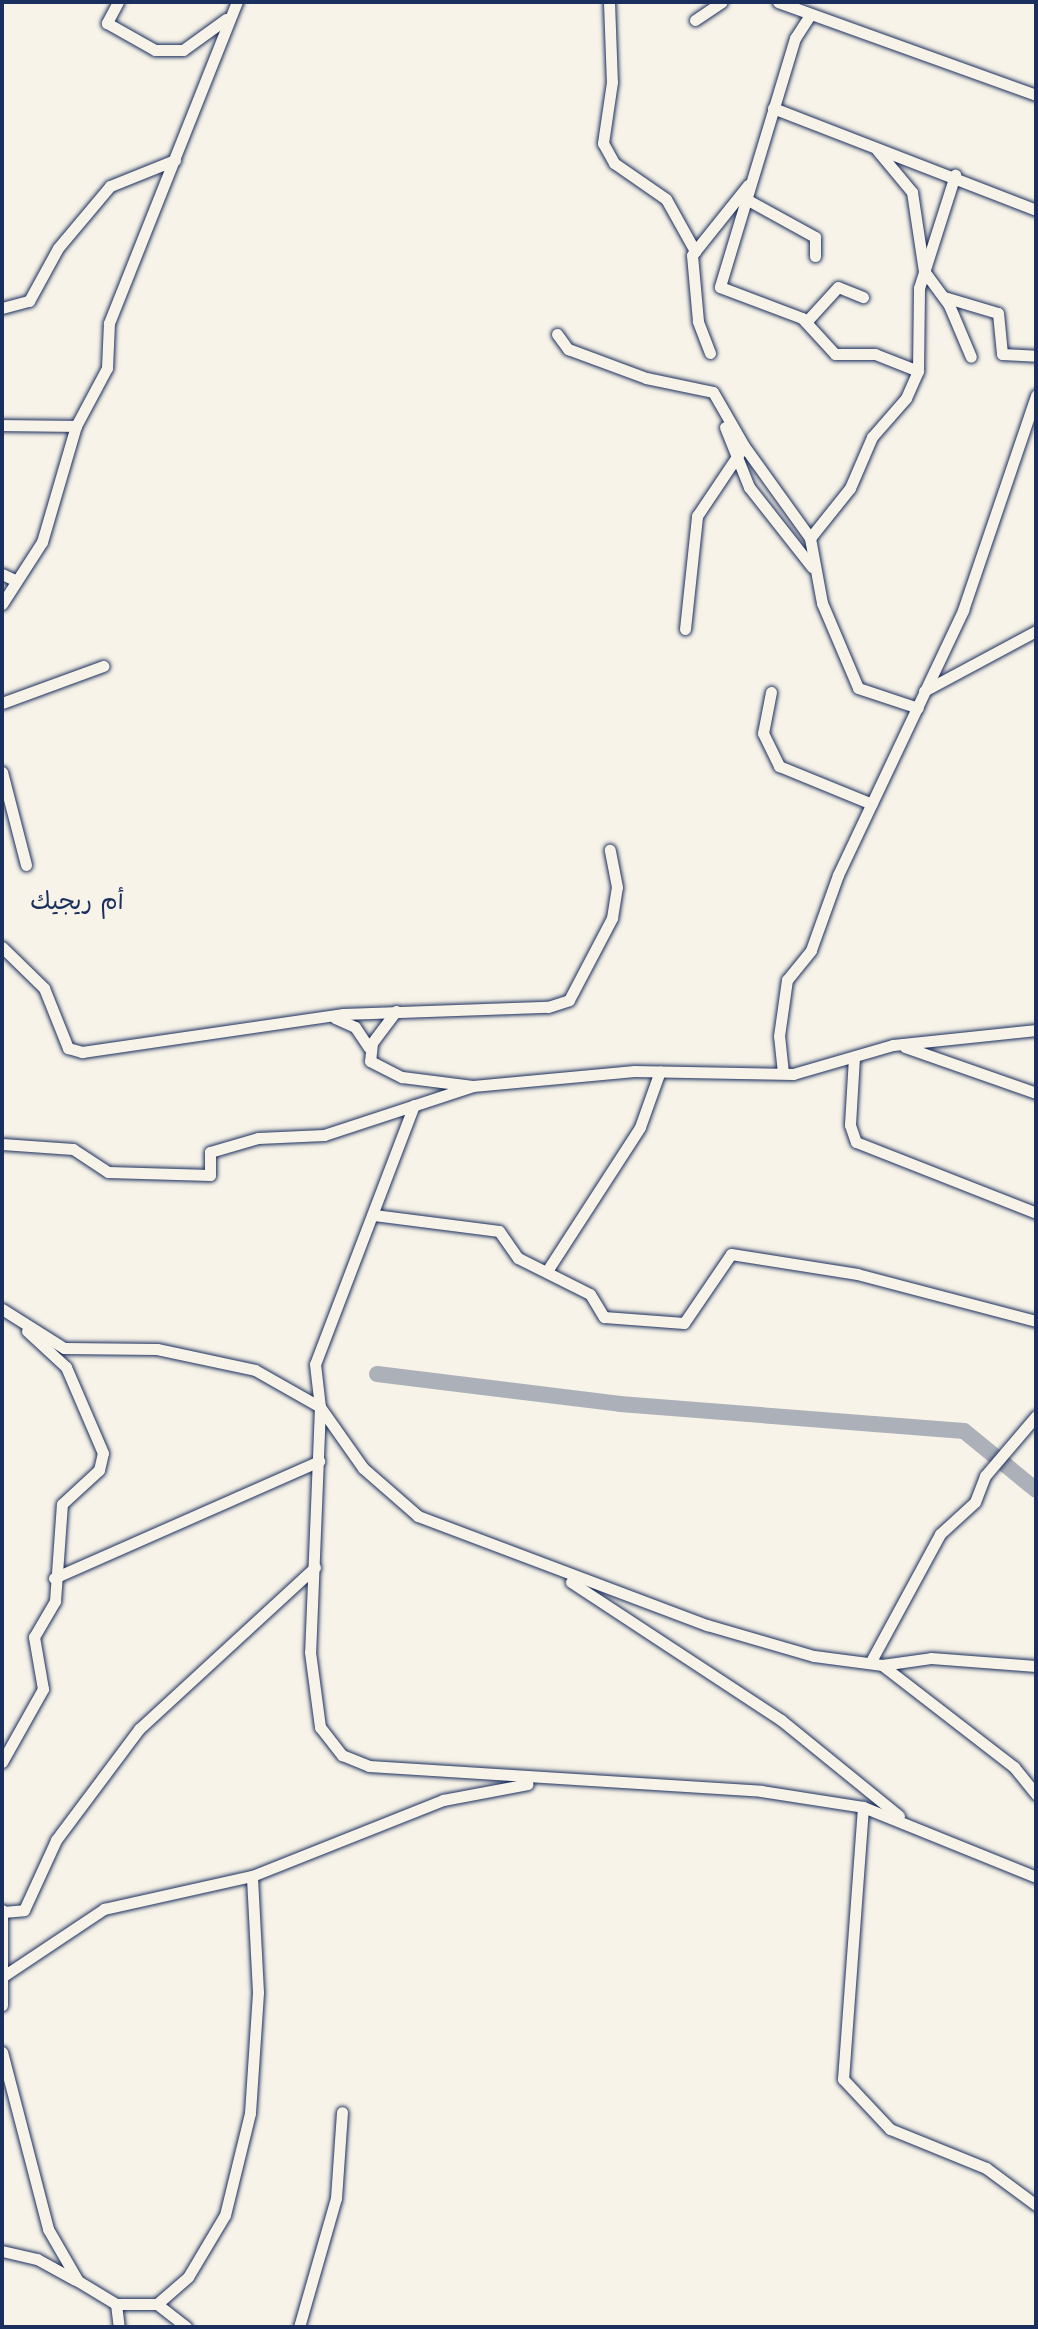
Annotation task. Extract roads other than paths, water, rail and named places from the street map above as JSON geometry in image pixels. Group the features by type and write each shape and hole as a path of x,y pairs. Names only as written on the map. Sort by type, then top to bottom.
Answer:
{"street":[{"path":"118,2 107,23 155,50 183,50 226,19"},
{"path":"2,604 42,542 76,426 103,379 109,323 175,160 226,19 237,2"},
{"path":"609,2 612,82 603,143 614,163 666,199 695,251 698,321 710,353"},
{"path":"695,20 722,2"},
{"path":"778,2 1036,95"},
{"path":"810,15 795,38 720,287 802,318 832,351 871,352 918,369"},
{"path":"773,108 955,175 1036,210"},
{"path":"871,144 912,192 924,271 943,297 971,357"},
{"path":"2,308 29,301 58,248 110,186 175,160"},
{"path":"810,538 850,488 872,437 906,398 918,369 914,317 924,271 955,175"},
{"path":"695,251 751,181"},
{"path":"746,199 815,237 815,256"},
{"path":"802,318 838,287 863,297"},
{"path":"943,297 998,313 1002,354 1036,356"},
{"path":"557,334 568,349 646,378 713,392 741,452 758,501 818,578"},
{"path":"783,1073 779,1036 787,980 811,950 872,804 918,708 946,632 963,610 1036,395"},
{"path":"2,425 76,426"},
{"path":"741,452 810,538 818,578 858,688 918,708"},
{"path":"685,629 697,516 741,452"},
{"path":"2,574 15,580"},
{"path":"924,691 1036,631"},
{"path":"2,703 103,666"},
{"path":"771,692 763,733 779,766 872,804"},
{"path":"2,772 26,865"},
{"path":"2,947 44,988 68,1048 82,1052 313,1017 396,1011 470,1014 569,1000 616,904 610,850"},
{"path":"369,1048 396,1011"},
{"path":"313,1017 345,1021 369,1048 370,1061 402,1077 473,1086 660,1071 783,1073 893,1045 1036,1030"},
{"path":"893,1045 925,1050 1036,1093"},
{"path":"854,1057 850,1125 856,1142 1036,1213"},
{"path":"547,1271 640,1127 660,1071"},
{"path":"2,1144 73,1149 108,1172 210,1175 210,1152 258,1138 324,1135 473,1086"},
{"path":"414,1105 315,1364 320,1407 310,1652 320,1727 342,1755 369,1766 540,1782 761,1791 863,1807 1036,1877"},
{"path":"374,1215 499,1231 518,1258 590,1294 604,1317 684,1323 731,1254 857,1274 1036,1321"},
{"path":"4,1310 64,1348 214,1358 255,1370 320,1407 383,1490 418,1516 560,1574 814,1656 876,1664 931,1658 1036,1666"},
{"path":"2,1762 43,1689 34,1637 55,1601 54,1578 62,1504 99,1470 103,1453 66,1367 4,1310"},
{"path":"876,1664 940,1534 975,1502 985,1476 1036,1416"},
{"path":"54,1578 319,1461"},
{"path":"2,2005 2,1911 24,1910 56,1840 139,1729 315,1567"},
{"path":"560,1574 781,1720 905,1822"},
{"path":"876,1664 982,1741 1036,1794"},
{"path":"4,1975 104,1909 252,1876 443,1800 540,1782"},
{"path":"863,1807 843,2079 890,2129 986,2168 1036,2205"},
{"path":"157,2304 188,2277 225,2215 250,2113 258,1992 252,1876"},
{"path":"2,2052 48,2229 78,2281"},
{"path":"299,2327 336,2198 342,2112"},
{"path":"2,2251 37,2259 116,2304 157,2304 186,2327"},
{"path":"116,2304 119,2327"}],"waterway":[{"path":"377,1374 620,1404 964,1431 1036,1490"}],"district":[{"name":"أم ريجيك","path":"77,902"}]}
